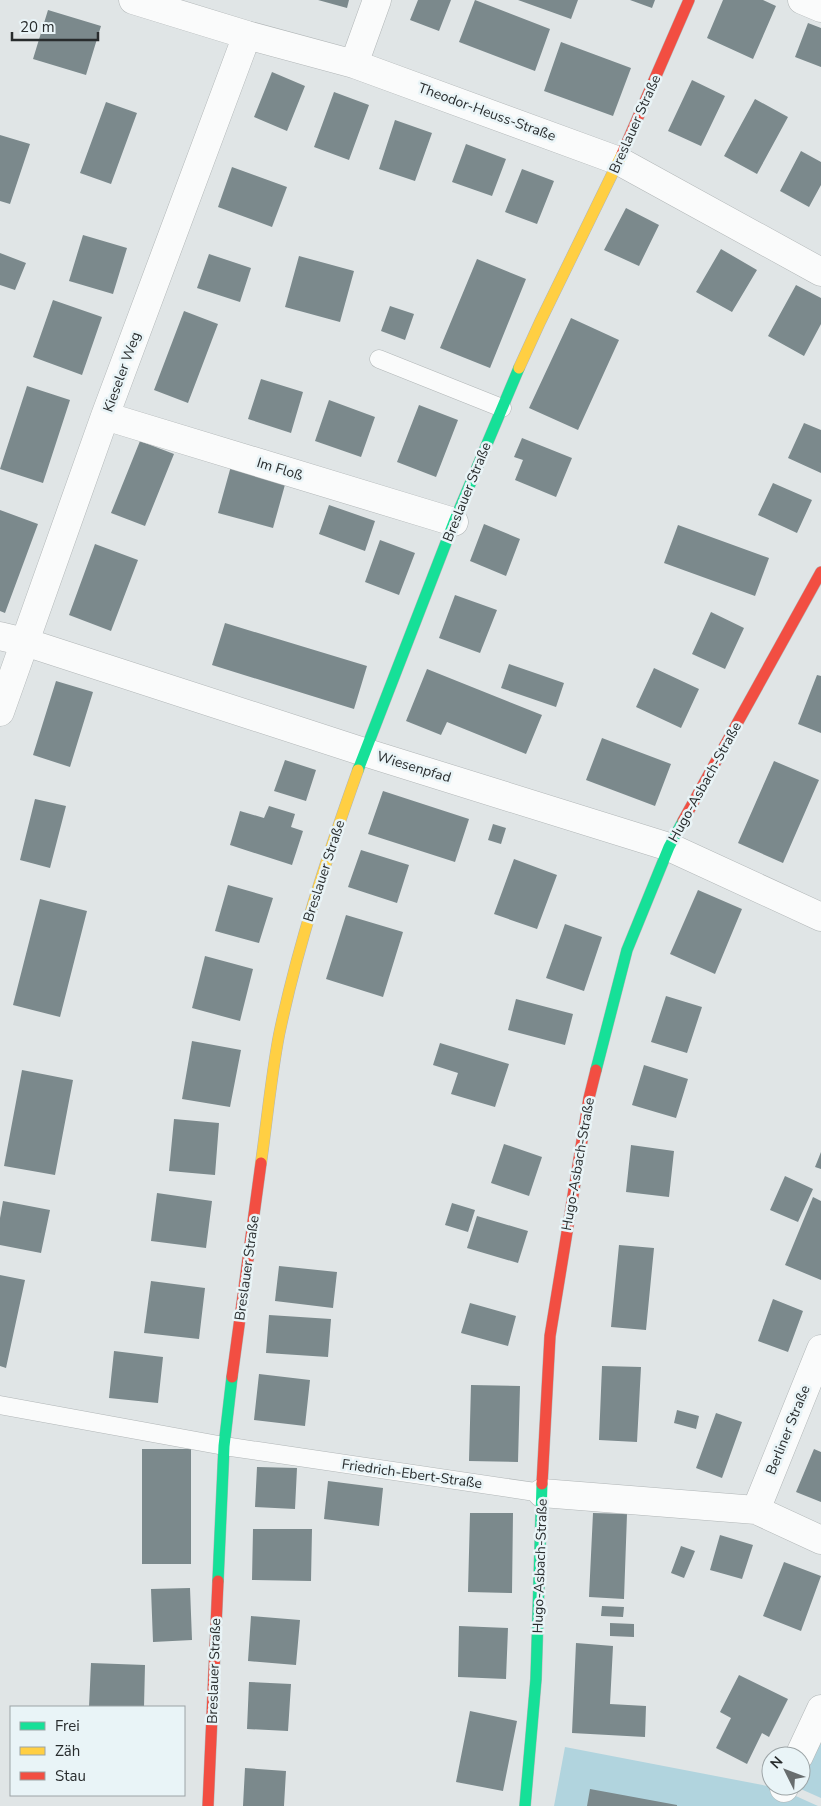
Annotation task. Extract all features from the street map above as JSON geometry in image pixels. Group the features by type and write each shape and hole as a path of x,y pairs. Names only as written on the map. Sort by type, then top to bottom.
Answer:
{"street":[{"name":"Theodor-Heuss-Straße","path":"133,0 247,35 354,64 619,161 821,272"},
{"path":"354,64 376,0"},
{"name":"Breslauer Straße","path":"208,1806 224,1446 279,1037 299,951 323,868 364,752 454,522 540,322 619,161 690,0"},
{"path":"802,0 821,8"},
{"name":"Kieseler Weg","path":"0,712 13,639 105,416 247,35"},
{"name":"Im Floß","path":"105,416 454,522"},
{"name":"Hugo-Asbach-Straße","path":"525,1806 536,1679 542,1493 550,1336 589,1098 627,950 669,847 821,572"},
{"name":"Wiesenpfad","path":"13,639 364,752 669,847 821,917"},
{"name":"Berliner Straße","path":"756,1510 821,1349"},
{"name":"Friedrich-Ebert-Straße","path":"542,1493 756,1510 821,1540"},
{"path":"804,1746 821,1709"}],"lane":[{"path":"379,359 502,408"},
{"name":"Friedrich-Ebert-Straße","path":"0,1405 224,1446 542,1493"}],"shaded area":[{"path":"821,1725 821,1798 811,1794 811,1746"},
{"path":"565,1747 761,1785 761,1796 796,1796 818,1806 554,1806"}],"building":[{"path":"318,0 349,0 347,8"},
{"path":"418,0 451,0 439,31 410,20"},
{"path":"475,0 550,29 535,71 459,42"},
{"path":"518,0 578,0 571,19"},
{"path":"630,0 655,0 652,8"},
{"path":"723,0 763,0 776,6 753,59 707,38"},
{"path":"48,10 101,26 86,75 33,59"},
{"path":"808,23 821,28 821,67 795,57"},
{"path":"561,42 631,68 613,116 544,91"},
{"path":"272,72 305,86 287,131 254,117"},
{"path":"692,80 725,96 701,146 668,131"},
{"path":"334,92 369,105 349,160 314,147"},
{"path":"755,99 788,117 757,174 724,156"},
{"path":"106,102 137,113 111,184 80,173"},
{"path":"395,120 432,133 415,181 379,169"},
{"path":"0,135 30,144 10,204 0,201"},
{"path":"466,144 506,159 492,196 452,182"},
{"path":"801,151 821,162 821,185 809,207 780,191"},
{"path":"232,167 287,187 272,227 218,207"},
{"path":"522,169 554,181 537,224 505,212"},
{"path":"626,208 659,225 639,266 604,250"},
{"path":"83,235 127,248 113,294 69,281"},
{"path":"721,249 757,270 732,312 696,292"},
{"path":"0,253 26,263 15,290 0,285"},
{"path":"209,254 251,268 240,302 197,288"},
{"path":"299,256 354,271 340,322 285,307"},
{"path":"477,259 526,279 490,368 440,348"},
{"path":"796,285 821,298 821,324 804,356 768,336"},
{"path":"53,300 102,317 82,375 33,357"},
{"path":"390,306 414,314 405,340 381,331"},
{"path":"184,311 218,324 188,403 154,390"},
{"path":"571,318 619,340 578,430 529,408"},
{"path":"261,379 303,392 291,433 248,419"},
{"path":"27,386 70,400 43,483 0,469"},
{"path":"329,400 375,417 361,457 315,441"},
{"path":"419,405 458,420 436,477 397,462"},
{"path":"804,423 821,430 821,473 788,458"},
{"path":"522,438 572,458 556,497 515,480 523,460 514,457"},
{"path":"140,441 174,454 145,526 111,513"},
{"path":"231,466 286,481 273,528 218,513"},
{"path":"773,483 812,500 797,533 758,515"},
{"path":"329,505 375,521 365,551 319,534"},
{"path":"0,510 38,524 5,613 0,611"},
{"path":"484,524 520,539 506,576 470,561"},
{"path":"678,525 769,558 755,596 664,563"},
{"path":"380,540 415,553 399,595 365,582"},
{"path":"95,544 138,560 111,631 69,615"},
{"path":"455,595 497,610 480,653 439,638"},
{"path":"711,612 744,628 725,669 692,654"},
{"path":"225,623 367,666 354,709 212,665"},
{"path":"509,664 564,683 556,707 501,688"},
{"path":"654,668 699,689 681,728 636,707"},
{"path":"427,669 542,715 526,754 447,722 441,735 406,721"},
{"path":"817,675 821,676 821,733 798,724"},
{"path":"56,681 93,692 70,767 33,755"},
{"path":"602,738 671,764 655,806 586,780"},
{"path":"285,760 316,770 306,801 274,791"},
{"path":"774,761 819,780 783,863 738,843"},
{"path":"383,791 469,819 455,862 368,834"},
{"path":"35,799 66,806 50,868 20,860"},
{"path":"269,806 295,814 291,827 303,831 292,865 230,845 240,811 264,818"},
{"path":"493,824 506,828 501,844 488,840"},
{"path":"361,850 409,865 397,903 348,887"},
{"path":"514,859 557,875 537,929 494,914"},
{"path":"228,885 273,898 259,943 215,931"},
{"path":"698,890 742,909 715,974 670,954"},
{"path":"40,899 87,911 60,1017 13,1005"},
{"path":"346,915 403,932 383,997 326,979"},
{"path":"565,924 602,937 584,991 546,978"},
{"path":"205,956 253,969 240,1021 192,1008"},
{"path":"666,996 702,1007 687,1053 651,1042"},
{"path":"516,999 573,1014 565,1045 508,1030"},
{"path":"192,1041 241,1050 230,1107 182,1099"},
{"path":"440,1043 509,1064 495,1107 451,1094 458,1073 433,1065"},
{"path":"644,1065 688,1079 676,1118 632,1105"},
{"path":"22,1070 73,1080 55,1175 4,1166"},
{"path":"174,1119 219,1123 215,1175 169,1171"},
{"path":"504,1144 542,1157 529,1196 491,1183"},
{"path":"631,1145 674,1151 669,1197 626,1192"},
{"path":"821,1152 821,1169 815,1167"},
{"path":"785,1176 813,1189 798,1222 770,1210"},
{"path":"157,1193 212,1201 206,1248 151,1241"},
{"path":"813,1197 821,1201 821,1280 785,1265"},
{"path":"3,1201 50,1210 41,1253 0,1245 0,1218"},
{"path":"452,1203 475,1210 468,1232 445,1225"},
{"path":"477,1216 528,1231 518,1263 467,1248"},
{"path":"619,1245 654,1248 646,1330 611,1327"},
{"path":"279,1266 337,1272 333,1308 275,1301"},
{"path":"0,1275 25,1280 6,1368 0,1366"},
{"path":"151,1281 205,1288 199,1339 144,1333"},
{"path":"773,1299 803,1311 788,1352 758,1341"},
{"path":"470,1303 516,1316 508,1346 461,1333"},
{"path":"269,1315 331,1319 328,1357 266,1353"},
{"path":"114,1351 163,1357 158,1403 109,1398"},
{"path":"602,1366 641,1367 637,1442 599,1440"},
{"path":"259,1374 310,1380 305,1426 254,1420"},
{"path":"471,1385 520,1386 518,1462 469,1461"},
{"path":"677,1410 699,1416 696,1429 674,1423"},
{"path":"716,1413 742,1422 722,1478 696,1468"},
{"path":"142,1449 191,1449 191,1564 142,1564"},
{"path":"814,1449 821,1452 821,1502 796,1492"},
{"path":"257,1467 297,1468 295,1509 255,1507"},
{"path":"328,1481 383,1488 379,1526 324,1519"},
{"path":"470,1513 513,1513 512,1593 468,1592"},
{"path":"593,1513 627,1514 624,1599 589,1597"},
{"path":"253,1529 312,1529 311,1581 252,1580"},
{"path":"720,1535 753,1545 742,1579 710,1570"},
{"path":"681,1546 695,1551 684,1578 671,1573"},
{"path":"784,1562 821,1576 801,1631 763,1616"},
{"path":"190,1588 192,1640 153,1642 151,1589"},
{"path":"602,1606 624,1607 623,1617 601,1616"},
{"path":"251,1616 300,1620 296,1665 248,1661"},
{"path":"610,1623 634,1624 634,1637 610,1636"},
{"path":"459,1626 508,1628 506,1679 458,1677"},
{"path":"576,1643 613,1646 610,1704 646,1706 645,1737 572,1733"},
{"path":"91,1663 145,1665 144,1706 89,1706"},
{"path":"739,1675 788,1699 769,1737 762,1733 747,1764 716,1748 731,1718 720,1712"},
{"path":"249,1682 291,1684 288,1731 247,1729"},
{"path":"470,1711 517,1721 503,1791 456,1782"},
{"path":"245,1768 286,1771 284,1806 243,1806"},
{"path":"590,1789 677,1805 677,1806 587,1806"}],"traffic: fast":[{"path":"358,770 454,522 519,368"},
{"path":"596,1070 627,950 669,847 683,821"},
{"path":"218,1581 224,1446 232,1377"},
{"path":"525,1806 536,1679 542,1484"}],"traffic: slow":[{"path":"519,368 622,154"},
{"path":"261,1163 276,1051 295,967 335,835 358,770"}],"traffic: jam":[{"path":"622,154 689,0"},
{"path":"683,821 821,572"},
{"path":"542,1484 550,1336 589,1098 596,1070"},
{"path":"232,1377 261,1163"},
{"path":"208,1806 218,1581"}]}
